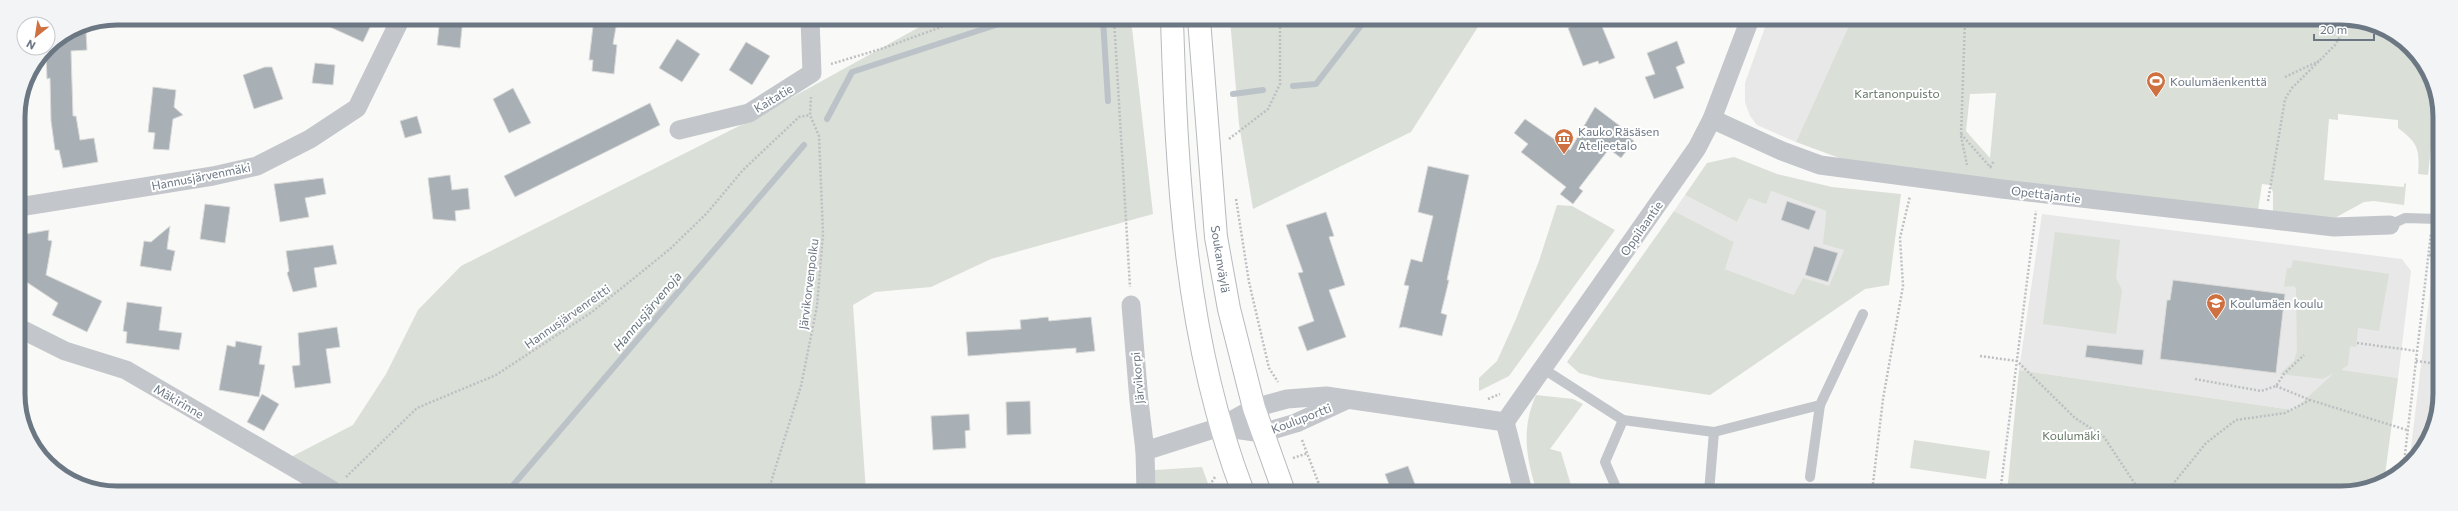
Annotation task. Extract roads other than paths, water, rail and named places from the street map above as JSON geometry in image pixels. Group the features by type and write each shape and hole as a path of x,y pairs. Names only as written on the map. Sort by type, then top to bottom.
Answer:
{"main road":[{"path":"1172,25 1183,227 1193,308 1220,427 1241,486"},
{"name":"Soukanväylä","path":"1199,25 1216,237 1229,309 1254,408 1282,486"}],"street":[{"name":"Hannusjärvenmäki","path":"25,206 213,176 257,166 310,139 357,108 398,25"},
{"name":"Kaitatie","path":"679,130 749,113 812,73 810,25"},
{"name":"Oppilaantie","path":"1505,422 1697,148 1712,119 1748,25"},
{"name":"Opettajantie","path":"1712,119 1782,151 1820,165 2038,194 2334,228 2390,225"},
{"name":"Järvikorpi","path":"1131,305 1145,451 1146,486"},
{"name":"Mäkirinne","path":"25,331 65,351 126,370 325,486"},
{"name":"Kouluportti","path":"1220,427 1254,408 1287,399 1326,396 1346,400 1383,403 1505,422"},
{"name":"Kouluportti","path":"1220,427 1262,433 1296,422 1346,400"},
{"path":"1505,422 1521,486"},
{"path":"1145,451 1220,427"}],"lane":[{"path":"2390,225 2405,218 2433,218"},
{"path":"1810,477 1820,405 1863,314"},
{"path":"1542,368 1623,420 1714,432 1820,405"},
{"path":"1615,486 1605,462 1623,420"},
{"path":"1710,486 1714,432"}],"waterway":[{"name":"Hannusjärvenoja","path":"827,119 852,72 996,25"},
{"name":"Hannusjärvenoja","path":"1103,25 1108,101"},
{"name":"Hannusjärvenoja","path":"1293,86 1316,84 1361,25"},
{"name":"Hannusjärvenoja","path":"1233,94 1263,90"},
{"name":"Hannusjärvenoja","path":"512,486 804,145"}],"place":[{"name":"Koulumäenkenttä","path":"2156,98"},
{"name":"Kauko Räsäsen Ateljeetalo","path":"1564,155"},
{"name":"Koulumäen koulu","path":"2216,320"}],"park label":[{"name":"Kartanonpuisto","path":"1897,93"},
{"name":"Koulumäki","path":"2071,435"}]}
